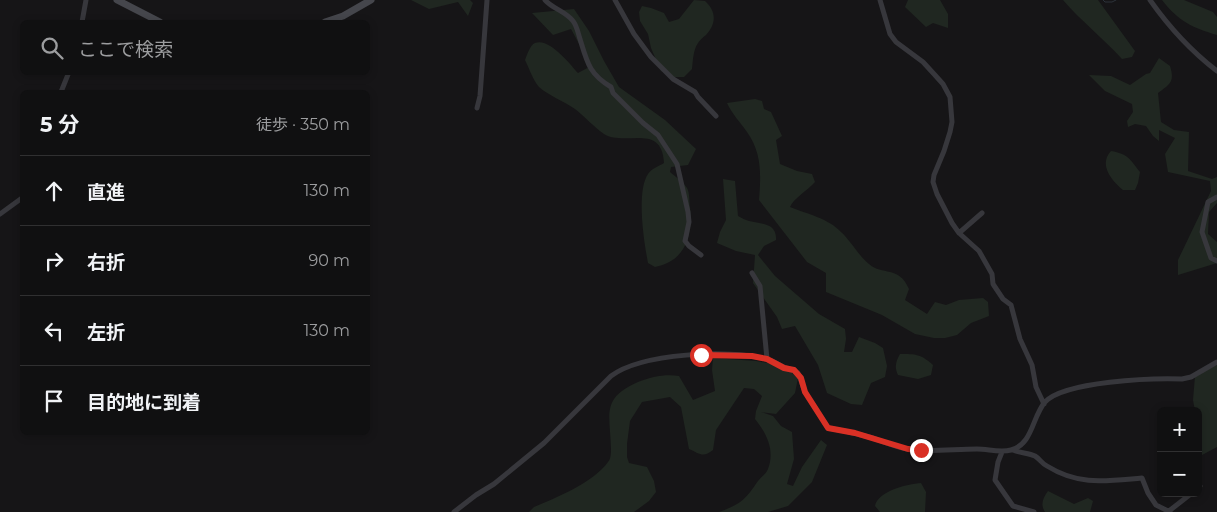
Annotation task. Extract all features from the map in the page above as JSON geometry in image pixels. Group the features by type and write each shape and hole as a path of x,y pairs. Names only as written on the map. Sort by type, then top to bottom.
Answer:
{"main road":[{"path":"117,0 156,20"},
{"path":"331,20 349,14 371,0"}],"street":[{"path":"82,20 86,0"},
{"path":"477,108 480,96 488,0"},
{"path":"545,0 564,12 573,22 591,70 598,80 611,87 613,93 658,135 673,156 680,170 687,205 689,222 685,241 688,246 701,256"},
{"path":"615,0 634,34 651,57 673,79 695,92 716,116"},
{"path":"880,0 890,34 896,42 923,62 943,84 950,98 952,122 950,132 934,175 937,194 947,215 959,233 979,251 992,274 993,284 1003,299 1011,305 1020,339 1032,366 1036,387 1044,404"},
{"path":"1150,0 1165,22 1203,60 1217,71"},
{"path":"62,90 69,75"},
{"path":"1217,197 1208,202 1202,232 1211,258 1217,261"},
{"path":"0,214 20,199"},
{"path":"959,233 982,213"},
{"path":"752,272 760,286 767,359"},
{"path":"454,512 494,484 544,443 618,371 646,360 701,355 752,356 767,359 798,373 805,392 828,428 855,433 914,450 987,449 1002,452 1013,450 1028,436 1044,404 1053,395 1116,381 1182,379 1191,377 1217,362"},
{"path":"1013,450 1021,454 1034,455 1045,465 1062,474 1086,481 1099,482 1142,478 1148,493 1156,505 1169,512 1187,497"},
{"path":"1002,452 995,480 1013,506 1034,512"}],"shaded area":[{"path":"411,0 470,0 473,3 468,16 458,2 429,9"},
{"path":"694,0 705,1 709,5 714,17 712,26 710,31 696,46 692,69 684,77 672,77 661,71 651,48 648,34 640,21 639,12 642,6 651,8 664,13 669,22 679,19"},
{"path":"908,0 940,0 948,14 948,28 933,23 926,27 905,7"},
{"path":"1063,0 1098,0 1135,51 1132,57 1122,59"},
{"path":"1162,0 1184,0 1213,12 1217,17 1217,35 1186,23"},
{"path":"574,9 589,31 619,87 665,120 696,149 688,165 671,167 670,172 688,190 691,217 685,245 674,259 666,264 655,267 648,263 642,217 644,182 649,172 664,163 662,151 657,143 650,139 622,138 604,134 575,109 539,87 525,60 532,46 535,43 541,42 559,52 578,73 591,66 571,29 553,35 532,13"},
{"path":"1159,58 1170,66 1172,76 1168,85 1158,93 1161,122 1174,130 1189,132 1188,171 1212,179 1217,177 1217,203 1209,212 1208,234 1217,242 1217,263 1178,275 1178,260 1211,191 1210,181 1168,172 1165,154 1175,138 1159,130 1159,141 1146,126 1135,124 1128,127 1127,121 1133,112 1132,104 1105,91 1089,75 1111,76 1130,85 1150,73"},
{"path":"755,99 762,101 764,109 771,112 782,136 776,140 780,164 797,171 812,174 815,182 790,207 817,217 836,227 874,268 900,277 909,289 905,300 927,314 935,302 946,305 959,300 983,298 988,302 989,316 971,323 957,335 934,338 915,334 882,315 826,292 826,273 807,262 759,200 760,173 758,156 752,140 727,103"},
{"path":"1111,151 1128,158 1140,172 1135,190 1123,190 1111,177 1106,167 1106,162 1107,156"},
{"path":"723,179 735,181 738,216 748,221 768,225 776,234 776,240 764,246 758,255 775,276 819,314 845,329 844,352 852,352 859,337 883,348 887,366 885,377 871,383 862,405 851,404 827,393 818,365 795,326 782,329 777,317 753,283 755,255 736,251 717,243 726,220"},
{"path":"900,354 914,355 925,359 933,365 931,375 918,379 898,375 896,364"},
{"path":"713,358 756,361 784,366 798,378 795,393 776,414 761,412 773,416 781,426 792,432 794,459 787,484 793,486 802,467 821,440 827,445 812,482 788,506 768,512 719,512 738,504 746,497 766,472 770,462 769,442 755,419 762,396 754,389 744,388 716,430 713,450 704,455 689,449 681,407 670,397 642,402 630,421 627,457 629,463 647,467 654,481 656,492 649,501 634,512 529,512 534,507 584,483 609,461 611,452 610,408 618,394 643,380 658,376 674,375 679,376 693,400 715,391 712,370"},
{"path":"1217,365 1217,447 1202,455 1202,407 1194,407 1195,376"},
{"path":"921,483 926,492 925,512 880,512 875,506 881,496 887,492"},
{"path":"1048,491 1074,504 1088,498 1093,501 1090,512 1045,512 1043,501"}],"waterway":[{"path":"1103,0 1105,2 1116,0"}],"route":[{"path":"701,355 752,356 767,359 784,368 794,370 801,378 805,392 828,428 855,433 908,449 921,450"}]}
